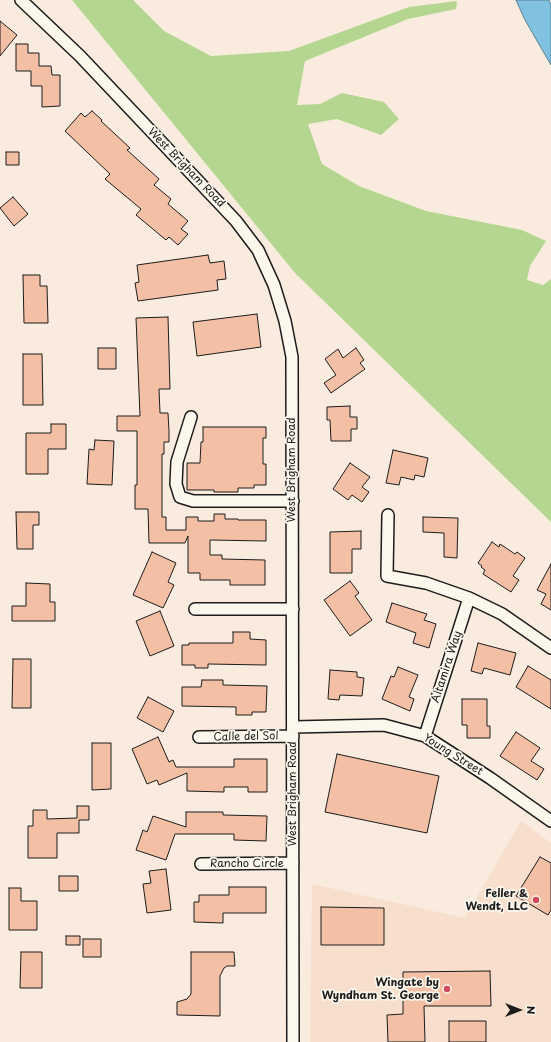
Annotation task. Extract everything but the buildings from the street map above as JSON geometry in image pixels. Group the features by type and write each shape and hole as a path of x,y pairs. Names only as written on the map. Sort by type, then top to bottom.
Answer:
{"street":[{"name":"West Brigham Road","path":"20,0 80,56 236,220 258,250 274,285 286,321 292,357 293,1042"},
{"path":"191,417 177,462 176,484 180,497 193,501 292,501"},
{"path":"388,515 387,576 426,582 469,598 502,614 551,648"},
{"name":"Altamira Way","path":"425,736 469,598"},
{"path":"195,609 293,609"},
{"name":"Young Street","path":"293,732 384,725 425,736 490,778 551,822"},
{"name":"Calle del Sol","path":"199,737 293,732"},
{"name":"Rancho Circle","path":"201,864 293,863"}],"shaded area":[{"path":"521,821 551,843 551,1042 310,1042 312,884 465,918"}],"green space":[{"path":"72,0 133,0 164,31 211,56 289,51 409,7 457,1 456,9 408,19 305,61 297,105 320,104 342,93 384,102 399,119 381,135 337,119 308,124 322,164 359,186 426,211 522,230 546,241 530,266 527,280 543,285 551,279 551,522 295,273"}],"water":[{"path":"516,0 549,0 551,5 551,65 525,20"}],"place":[{"name":"Feller & Wendt, LLC","path":"536,900"},
{"name":"Wingate by Wyndham St. George","path":"447,989"}]}
